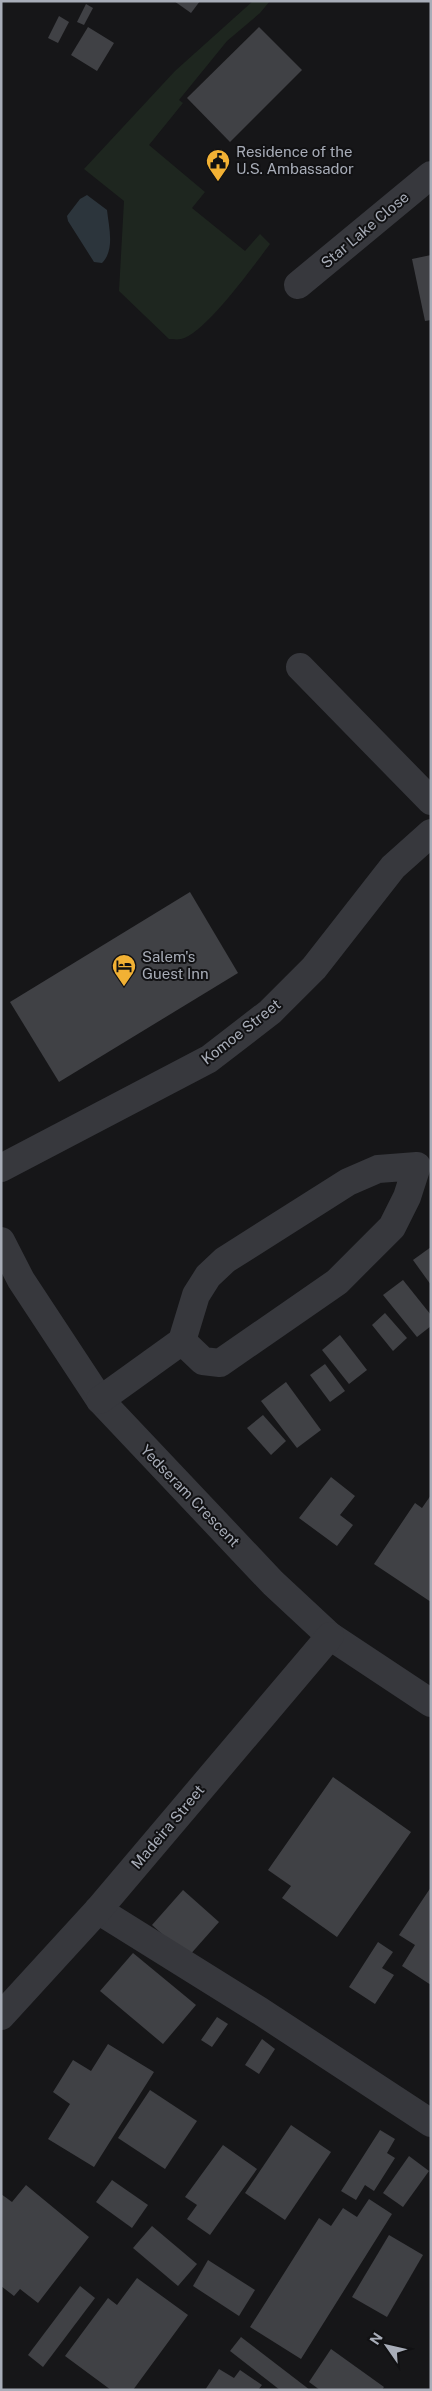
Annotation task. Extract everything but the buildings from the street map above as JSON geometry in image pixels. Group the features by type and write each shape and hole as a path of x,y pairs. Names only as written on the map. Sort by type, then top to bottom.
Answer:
{"street":[{"name":"Star Lake Close","path":"298,285 431,175"},
{"path":"300,668 431,801"},
{"name":"Komoe Street","path":"1,1168 209,1059 270,1012 314,968 393,867 431,833"},
{"path":"100,1400 182,1341 196,1294 208,1276 225,1260 348,1182 378,1169 417,1166 407,1197 392,1227 337,1282 220,1363 203,1361 182,1341"},
{"name":"Yedseram Crescent","path":"1,1241 21,1280 100,1400 273,1582 330,1636 431,1703"},
{"name":"Madeira Street","path":"1,2016 98,1910 330,1636"},
{"path":"98,1910 260,2011 431,2123"}],"shaded area":[{"path":"253,1 270,1 260,13 227,41 179,100 183,103 149,145 205,192 192,208 245,251 260,234 270,244 228,298 202,325 191,335 181,339 169,339 119,291 124,201 84,169 175,71"},
{"path":"87,195 107,210 110,245 109,252 102,263 94,262 68,221 67,216 80,199"}],"place":[{"name":"Residence of the U.S. Ambassador","path":"218,182"},
{"name":"Salem's Guest Inn","path":"124,987"}]}
